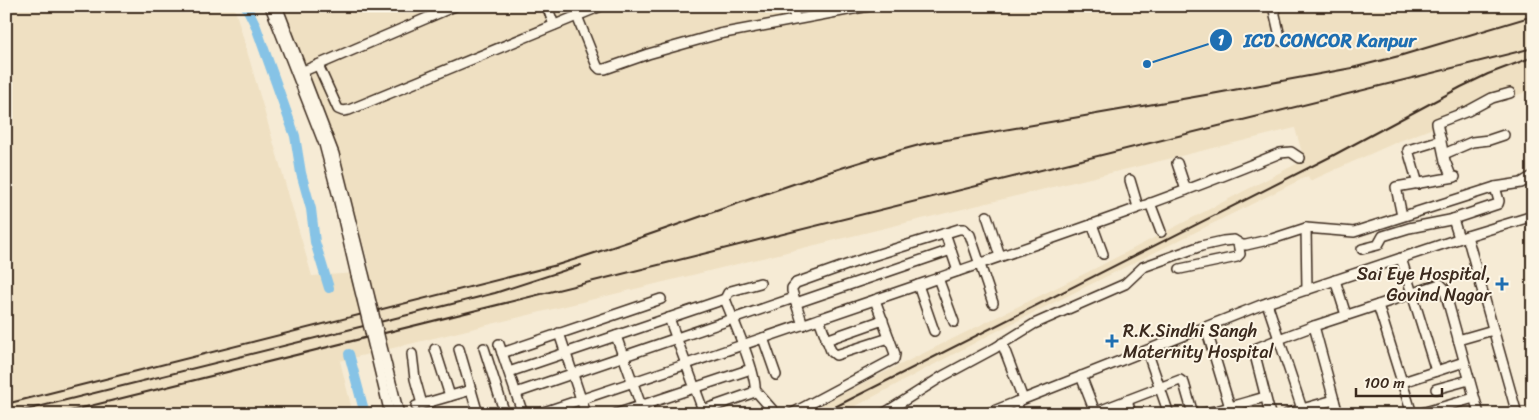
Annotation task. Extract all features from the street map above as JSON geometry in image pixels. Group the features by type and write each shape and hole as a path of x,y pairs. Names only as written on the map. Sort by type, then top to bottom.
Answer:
{"street":[{"path":"270,6 300,72"},
{"path":"277,6 330,164 377,343 399,414"},
{"path":"300,72 455,6"},
{"path":"547,6 554,25"},
{"path":"318,65 335,104 338,109 343,111 601,6"},
{"path":"790,6 796,20"},
{"path":"578,16 597,66 605,69 648,54 719,34 868,6"},
{"path":"1273,6 1281,41"},
{"path":"1402,216 1396,187 1454,176 1444,154 1437,122 1510,92"},
{"path":"1444,154 1472,142 1504,136"},
{"path":"1418,184 1408,150 1440,140"},
{"path":"538,414 803,325 1092,224 1280,153 1291,152 1300,158"},
{"path":"1177,163 1186,190"},
{"path":"883,414 943,376 1034,324 1125,284 1143,267 1201,246 1230,239 1242,245 1306,228 1350,232 1495,187 1521,183 1533,176"},
{"path":"1130,180 1138,207"},
{"path":"1362,249 1378,245 1382,236 1453,219 1498,204 1499,200 1495,187"},
{"path":"1150,203 1161,232"},
{"path":"987,216 1000,256"},
{"path":"986,414 1267,303 1463,237 1533,216"},
{"path":"1453,219 1463,237 1494,330 1517,414"},
{"path":"1092,224 1103,254"},
{"path":"1306,228 1307,290"},
{"path":"803,325 792,288 796,283 959,229 968,231 981,263 993,303"},
{"path":"945,233 958,271"},
{"path":"1180,269 1237,257 1240,254 1238,243"},
{"path":"516,393 677,338 951,250"},
{"path":"1401,258 1436,371"},
{"path":"938,278 954,322"},
{"path":"1335,280 1346,316"},
{"path":"509,372 725,299 731,291 760,283"},
{"path":"1270,414 1254,351 1257,348 1314,326 1437,284 1442,285 1479,414"},
{"path":"918,285 934,331"},
{"path":"523,414 500,348 559,333 662,299"},
{"path":"692,414 703,410 718,410 755,390 756,385 751,369 725,299"},
{"path":"791,414 894,359 895,354 875,300"},
{"path":"1267,303 1302,409"},
{"path":"1378,305 1412,414"},
{"path":"669,318 703,410"},
{"path":"819,319 831,351 836,355 889,338"},
{"path":"826,340 882,320"},
{"path":"1314,326 1338,414"},
{"path":"1206,328 1231,411"},
{"path":"1458,340 1494,330"},
{"path":"559,333 586,414"},
{"path":"616,336 643,410"},
{"path":"764,338 776,375"},
{"path":"377,343 390,414"},
{"path":"1002,343 1020,401 1020,414"},
{"path":"435,348 450,396"},
{"path":"484,348 505,414"},
{"path":"459,349 471,390 475,413"},
{"path":"1147,351 1169,414"},
{"path":"412,354 419,405 471,390"},
{"path":"1403,382 1464,362"},
{"path":"616,414 643,410 695,388 751,369"},
{"path":"1081,376 1093,413 1160,386 1182,380 1193,414"},
{"path":"1436,389 1469,380"},
{"path":"755,390 776,414"},
{"path":"1199,414 1231,411 1265,397"},
{"path":"1424,413 1474,398"},
{"path":"1126,400 1131,414"},
{"path":"1287,414 1334,400"}],"shaded area":[{"path":"6,6 234,6 312,276 371,272 337,152 279,6 1533,6 1533,89 1397,142 1310,181 1308,176 997,331 841,414 805,414 841,394 1092,270 1304,160 1295,128 340,361 353,414 6,414"}],"waterway":[{"path":"246,6 255,24 295,136 301,173 311,209 315,242 329,288"},
{"path":"349,354 365,414"}],"railway":[{"path":"6,404 557,265 603,251 784,187 923,144 1352,68 1533,16"},
{"path":"58,414 1533,48"},
{"path":"821,414 1332,156 1461,87 1488,74 1533,57"},
{"path":"10,414 495,293 581,265"}],"place":[{"name":"ICD CONCOR Kanpur","path":"1147,64"},
{"name":"Sai Eye Hospital, Govind Nagar","path":"1502,284"},
{"name":"R.K.Sindhi Sangh Maternity Hospital","path":"1112,341"}]}
